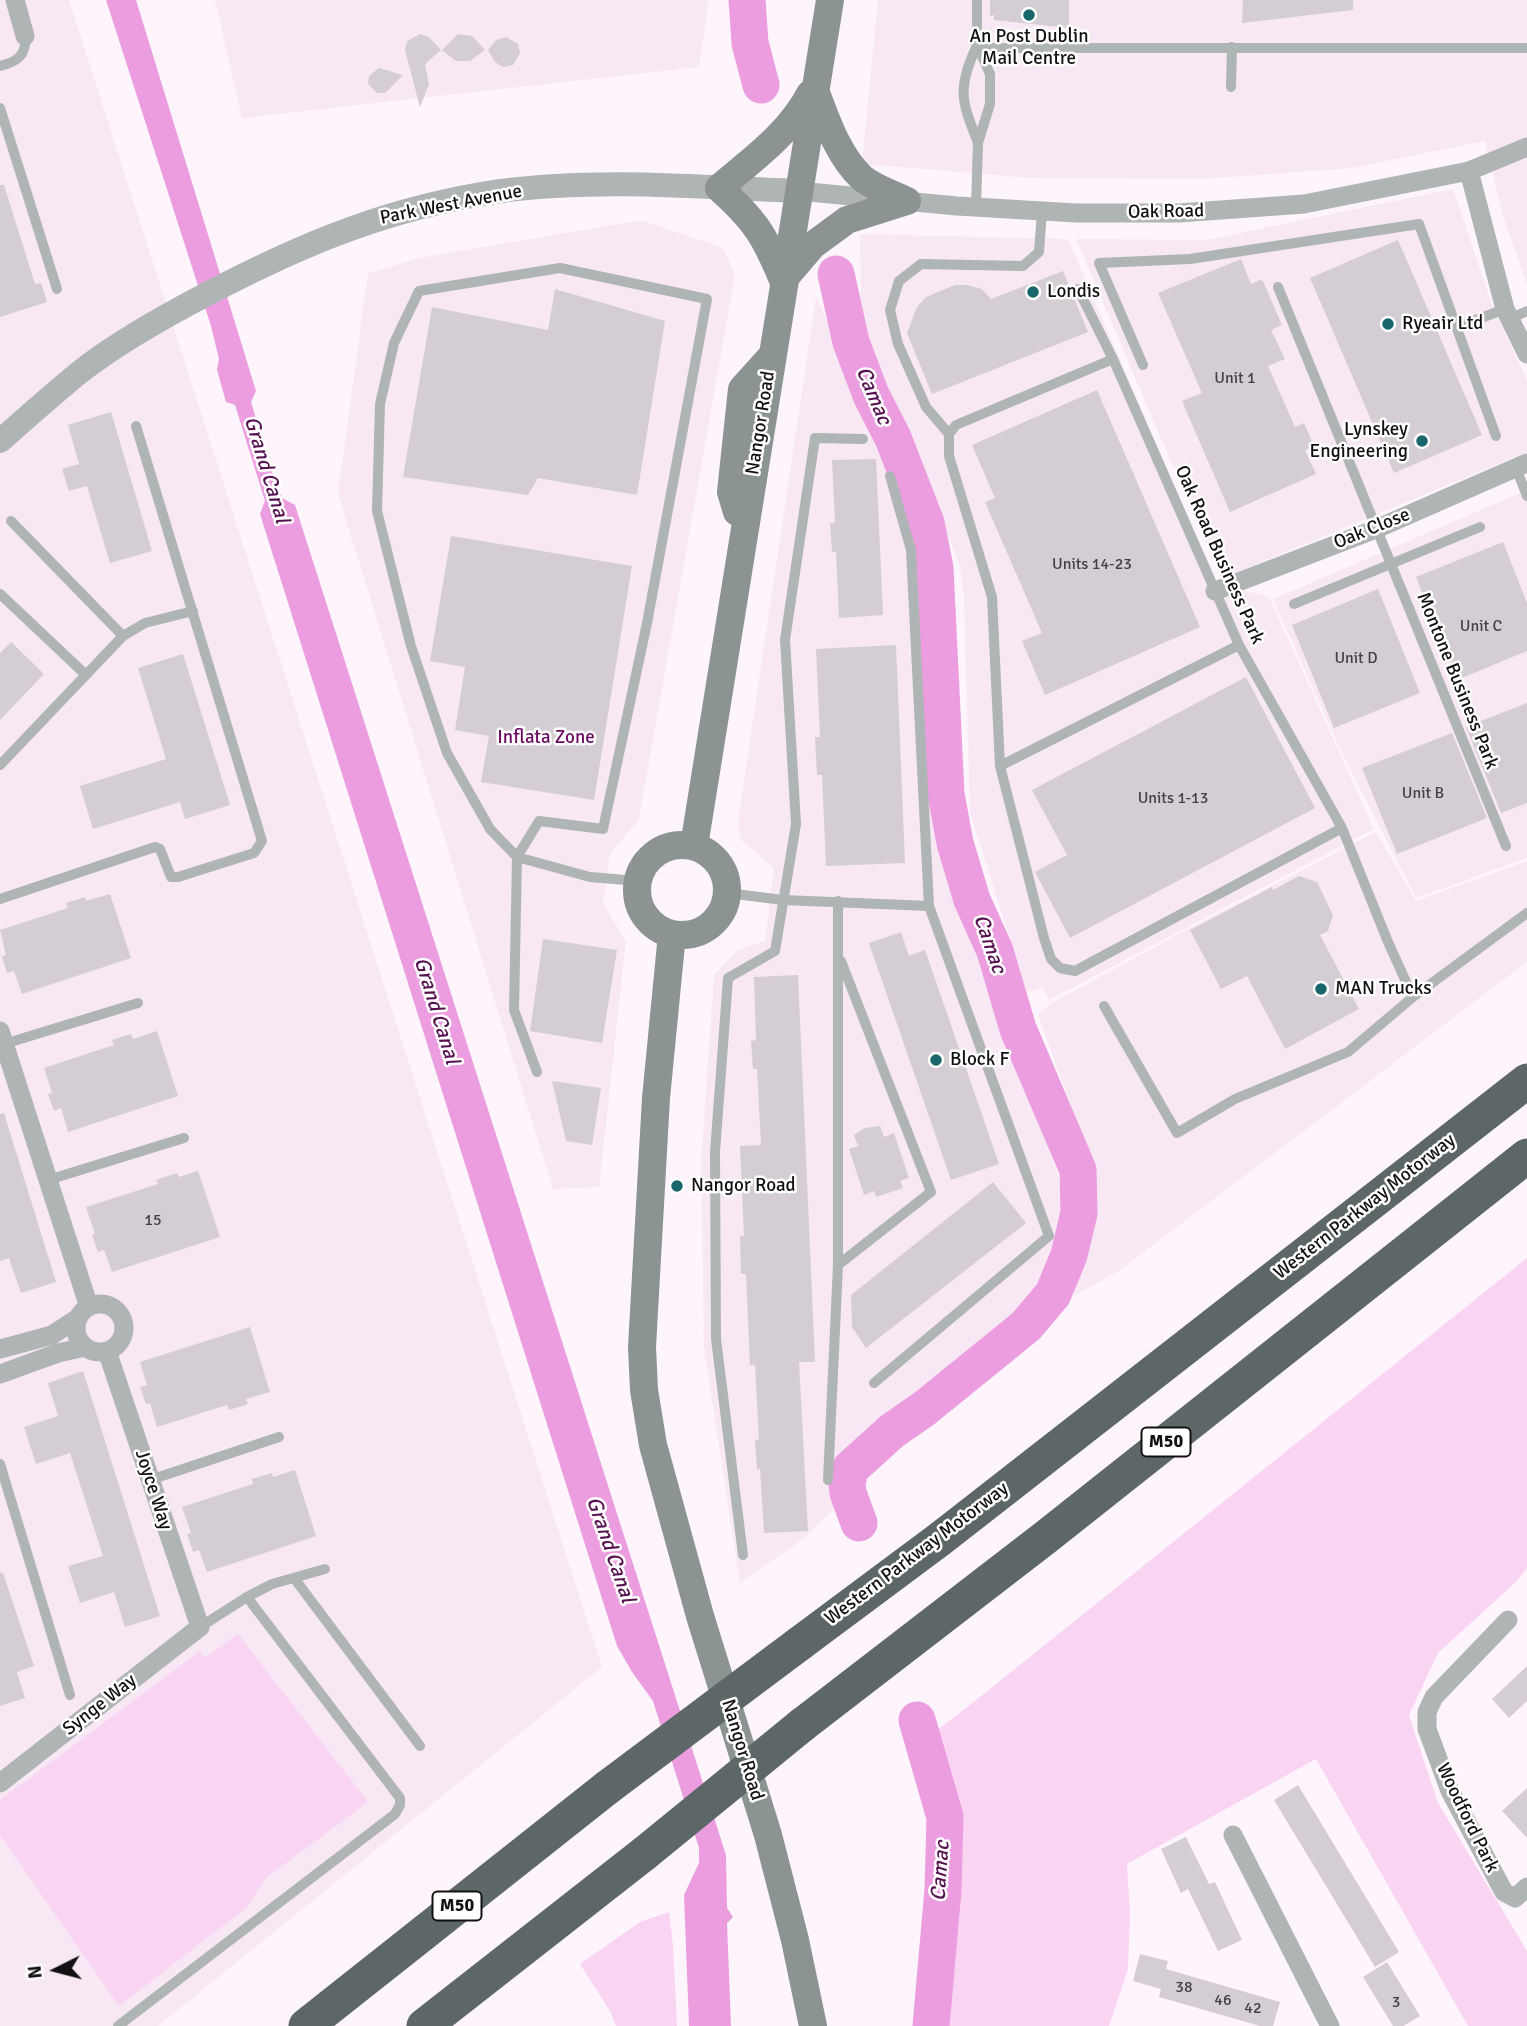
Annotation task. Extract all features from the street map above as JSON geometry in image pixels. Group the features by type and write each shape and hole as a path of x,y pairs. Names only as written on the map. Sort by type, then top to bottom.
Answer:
{"highway":[{"name":"Western Parkway Motorway","path":"306,2026 608,1787 940,1539 1527,1081"},
{"name":"M50","path":"424,2026 645,1853 802,1725 1046,1537 1527,1156"}],"main road":[{"name":"Nangor Road","path":"694,846 743,535 731,492 742,389 771,357 814,87 834,3"},
{"path":"814,87 800,113 765,149 719,188 746,212 766,239 783,280 813,245 847,220 907,201"},
{"path":"814,87 828,125 850,165 864,180 907,201"},
{"path":"672,846 694,846 708,852 719,863 726,878 724,908 715,921 695,933 672,934 659,929 648,920 637,894 638,881 643,867 653,855 672,846"},
{"name":"Nangor Road","path":"672,934 656,1098 642,1347 644,1390 653,1445 700,1616 768,1835 795,1940 813,2026"}],"street":[{"path":"15,0 25,36"},
{"name":"Oak Road","path":"798,191 1042,211 1179,213 1304,204 1469,171 1527,148"},
{"path":"1469,171 1527,354"},
{"name":"Park West Avenue","path":"0,441 82,370 166,315 273,259 340,231 405,211 501,191 632,184 798,191"},
{"name":"Oak Close","path":"1215,591 1376,529 1521,466"},
{"path":"0,1349 52,1335 83,1313 104,1305 118,1312 122,1319 123,1335 114,1348 92,1351 85,1347 76,1334 83,1313 48,1180 2,1037"},
{"path":"0,1374 58,1353 85,1347"},
{"name":"Joyce Way","path":"107,1351 200,1627"},
{"name":"Woodford Park","path":"1508,1620 1434,1697 1427,1712 1427,1729 1450,1791 1504,1892 1515,1898 1527,1887"},
{"name":"Synge Way","path":"0,1783 200,1627"},
{"path":"1233,1835 1330,2026"}],"lane":[{"path":"976,207 978,143 990,104 990,74 977,46 977,0"},
{"path":"0,66 14,62 22,55 26,46 25,36"},
{"path":"977,46 1527,48"},
{"path":"977,46 964,73 963,103 978,143"},
{"path":"1231,87 1232,47"},
{"path":"0,108 57,289"},
{"path":"949,434 926,407 898,344 890,310 899,281 921,264 1023,266 1039,251 1042,211"},
{"path":"1143,365 1099,263 1191,259 1419,225 1496,436"},
{"path":"537,1072 514,1010 517,857 540,821 603,829 647,622 707,299 560,268 419,291 394,343 380,404 377,511 411,646 447,753 490,830 517,857 590,877 638,881"},
{"name":"Montone Business Park","path":"1278,287 1507,846"},
{"name":"Oak Road Business Park","path":"1079,289 1113,359 1239,645 1342,828 1413,997"},
{"path":"1457,327 1514,313"},
{"path":"1113,359 956,425 949,434 949,456 992,597 1000,766 1051,959 1059,968 1075,971 1342,828"},
{"path":"0,899 155,847 160,849 166,858 172,877 178,877 254,853 262,841 136,426"},
{"path":"743,1555 716,1339 715,1152 728,978 775,951 796,824 785,640 814,438 863,439"},
{"path":"1521,466 1527,496"},
{"path":"874,1383 1049,1236 929,906 911,550 890,476"},
{"path":"11,521 123,636"},
{"path":"1294,604 1480,527"},
{"path":"0,594 86,675"},
{"path":"0,765 123,636 145,623 193,611"},
{"path":"1000,766 1239,645"},
{"path":"727,893 783,900 929,906"},
{"path":"828,1480 838,1265 838,901"},
{"path":"1104,1006 1177,1133 1235,1099 1348,1052 1413,997 1527,913"},
{"path":"838,954 931,1192 838,1265"},
{"path":"2,1037 138,1003"},
{"path":"48,1180 184,1138"},
{"path":"150,1480 279,1437"},
{"path":"0,1464 70,1695"},
{"path":"200,1627 272,1584 325,1569"},
{"path":"294,1578 420,1746"},
{"path":"118,2026 395,1814 400,1805 400,1798 247,1597"}],"shaded area":[{"path":"0,0 69,0 602,1667 158,2026 0,2026"},
{"path":"215,0 709,0 699,67 242,118"},
{"path":"878,0 1527,0 1527,284 1503,216 1485,141 1351,168 1203,179 1029,178 862,164"},
{"path":"1453,189 1492,305 1527,380 1527,452 1221,579 1076,239 1206,240"},
{"path":"641,220 723,248 735,274 639,819 610,854 603,903 626,941 599,1187 553,1189 338,494 368,273 420,258"},
{"path":"860,234 1068,239 1216,583 1269,597 1374,829 1049,1000 1042,987 1027,992 970,813 964,598 960,567 915,448 866,338 861,298"},
{"path":"816,297 874,417 918,525 943,834 1066,1199 1057,1244 1039,1296 846,1459 836,1478 837,1506 803,1539 740,1583 704,1348 701,1162 714,975 736,951 765,941 774,868 741,840 738,821"},
{"path":"1527,490 1527,858 1416,898 1341,751 1273,599"},
{"path":"1376,832 1416,901 1527,861 1527,962 1119,1271 1074,1296 1093,1201 1092,1165 1038,1014 1050,1004 1188,929"},
{"path":"1527,1258 1527,1568 1517,1581 1438,1653 1409,1715 1438,1803 1527,1951 1527,2026 1468,2026 1316,1759 1127,1864 1130,1913 1128,1969 1109,2026 937,2026 951,1842 950,1815 925,1724 936,1731 975,1701"},
{"path":"238,1634 368,1802 266,1878 246,1908 119,2006 0,1835 0,1800 200,1651 205,1658"},
{"path":"669,1912 677,2026 616,2026 610,2011 580,1964 640,1922"}],"water":[{"name":"Grand Canal","path":"106,0 136,0 256,391 251,402 274,479 282,498 295,505 726,1855 727,1908 733,1917 727,1923 731,2026 689,2026 684,1895 699,1863 699,1848 653,1701 617,1646 260,514 265,501 235,405 226,402 217,370 219,359 211,326"}],"building":[{"path":"990,0 1069,0 1069,28 994,20 994,15 990,16"},
{"path":"1243,0 1353,0 1353,10 1242,23"},
{"path":"420,34 429,37 441,50 425,64 429,84 420,107 405,50 407,41"},
{"path":"458,34 472,36 485,50 470,61 456,61 442,50"},
{"path":"506,37 518,44 520,53 513,65 503,67 495,62 488,50 496,40"},
{"path":"379,68 403,75 385,93 377,93 368,84 369,76"},
{"path":"0,185 4,185 35,284 41,283 47,302 0,317"},
{"path":"1398,240 1482,435 1394,473 1310,278"},
{"path":"1241,259 1251,284 1262,279 1282,325 1271,330 1285,359 1268,366 1295,427 1304,423 1314,446 1305,450 1316,474 1230,512 1182,401 1202,393 1158,293"},
{"path":"1063,271 1088,332 932,394 907,333 917,307 926,297 955,285 967,285 982,289 991,299"},
{"path":"555,289 665,321 637,495 538,478 528,495 403,477 432,307 548,330"},
{"path":"1097,390 1200,627 1045,695 1022,641 1042,633 985,502 995,498 972,445"},
{"path":"111,412 152,551 110,563 87,486 69,491 62,469 79,464 68,425"},
{"path":"876,459 883,615 839,618 836,552 832,552 830,523 835,523 832,460"},
{"path":"451,536 632,566 594,800 481,782 489,736 455,730 465,667 430,661"},
{"path":"1503,542 1527,603 1527,651 1457,680 1416,577"},
{"path":"1378,589 1420,693 1334,728 1292,625"},
{"path":"11,642 44,674 0,720 0,653"},
{"path":"896,645 905,863 826,866 822,775 817,775 815,737 820,737 816,649"},
{"path":"183,654 230,805 185,819 180,802 93,829 80,786 166,759 138,668"},
{"path":"1246,677 1315,808 1070,938 1035,872 1067,855 1032,790"},
{"path":"1527,703 1527,803 1501,813 1466,727"},
{"path":"1452,733 1487,818 1397,854 1362,768"},
{"path":"1299,876 1317,882 1333,915 1328,931 1320,935 1359,1009 1285,1049 1247,976 1221,989 1190,930 1272,887 1273,890"},
{"path":"110,894 131,958 22,994 14,971 7,973 2,956 6,955 0,930 68,908 66,903"},
{"name":"Block F","path":"901,932 909,956 925,950 999,1164 951,1180 869,943"},
{"path":"543,939 617,950 602,1043 530,1031"},
{"path":"798,975 815,1362 799,1362 808,1531 764,1533 760,1469 757,1469 755,1440 759,1440 755,1365 750,1365 746,1274 741,1274 740,1236 744,1236 740,1146 761,1145 757,1069 753,1069 751,1041 756,1040 754,977"},
{"path":"157,1031 178,1096 68,1132 61,1108 54,1111 48,1094 52,1093 44,1068 114,1045 112,1040 131,1034 133,1039"},
{"path":"552,1081 601,1088 592,1145 566,1141"},
{"path":"4,1113 56,1282 21,1293 9,1258 0,1261 0,1114"},
{"path":"880,1126 884,1137 894,1133 909,1178 900,1181 903,1188 876,1197 874,1191 864,1195 849,1149 858,1146 854,1135 865,1128"},
{"path":"198,1171 220,1237 112,1272 104,1250 98,1252 86,1207 158,1184 156,1180 177,1173 179,1177"},
{"path":"993,1182 1026,1223 866,1348 852,1327 851,1295"},
{"path":"250,1327 270,1392 246,1399 248,1404 229,1410 227,1405 157,1427 150,1403 146,1404 140,1387 147,1385 140,1362"},
{"path":"83,1371 160,1616 125,1627 114,1592 80,1603 68,1566 103,1556 70,1453 36,1464 24,1427 58,1416 48,1383"},
{"path":"295,1470 316,1536 207,1572 199,1550 193,1552 187,1534 191,1533 182,1507 253,1484 252,1479 272,1473 273,1477"},
{"path":"0,1573 3,1573 34,1666 17,1672 25,1698 0,1706"},
{"path":"1527,1666 1527,1701 1509,1718 1492,1699"},
{"path":"1298,1785 1399,1952 1375,1967 1274,1800"},
{"path":"1527,1788 1527,1838 1502,1811"},
{"path":"1186,1837 1209,1884 1215,1882 1242,1940 1218,1951 1188,1889 1181,1893 1161,1849"},
{"path":"1140,1954 1168,1961 1166,1969 1280,2002 1273,2026 1260,2026 1159,1997 1161,1989 1133,1981"},
{"path":"1387,1962 1420,2016 1403,2026 1393,2026 1363,1977"}],"waterway":[{"name":"Camac","path":"747,0 750,43 761,85"},
{"name":"Camac","path":"836,274 851,342 926,523 935,568 946,794 955,843 972,900 995,951 1018,1029 1078,1170 1079,1213 1069,1255 1053,1294 1026,1326 925,1408 892,1431 850,1469 848,1493 859,1523"},
{"name":"Camac","path":"917,1720 945,1817 943,1890 931,2026"}],"place":[{"name":"An Post Dublin Mail Centre","path":"1029,15"},
{"name":"Londis","path":"1033,292"},
{"name":"Ryeair Ltd","path":"1388,324"},
{"name":"Lynskey Engineering","path":"1422,441"},
{"name":"MAN Trucks","path":"1321,989"},
{"name":"Block F","path":"936,1060"},
{"name":"Nangor Road","path":"677,1186"}],"park label":[{"name":"Inflata Zone","path":"546,738"}]}
